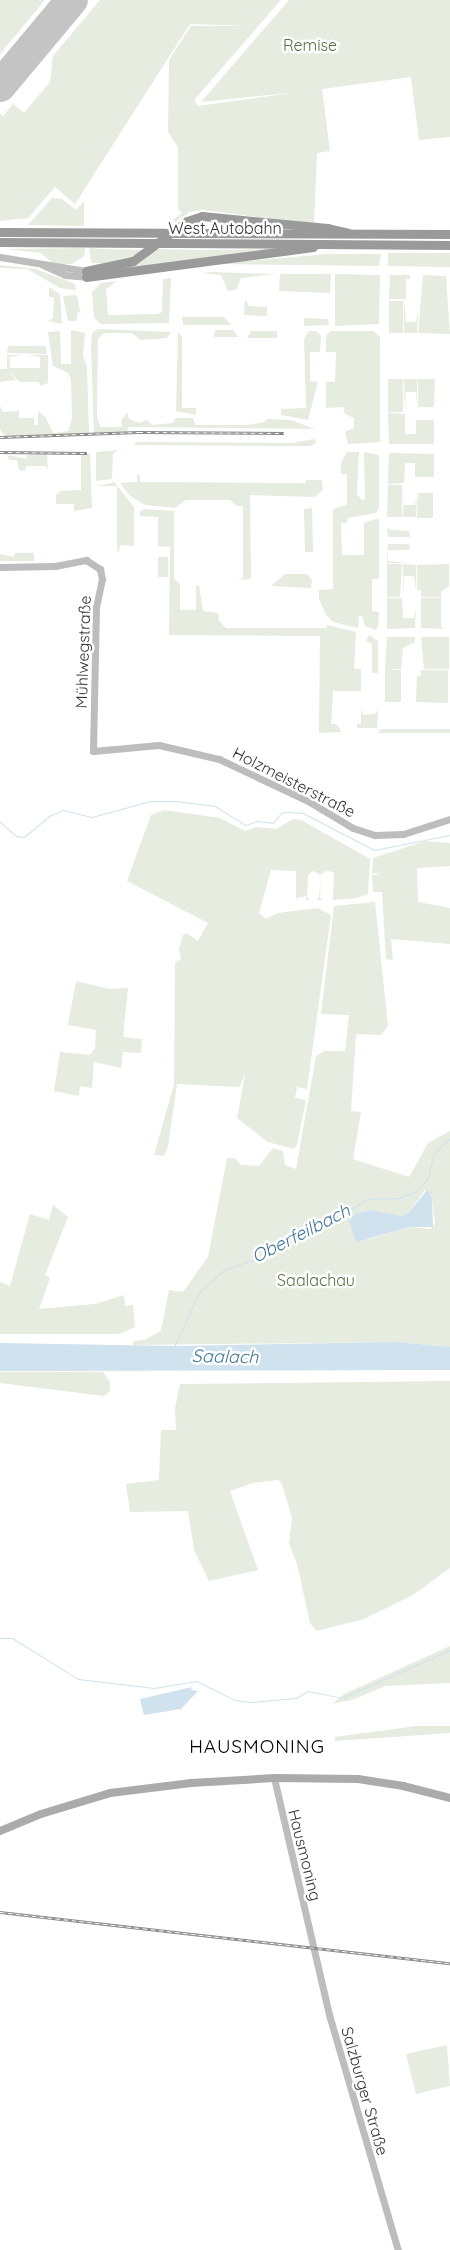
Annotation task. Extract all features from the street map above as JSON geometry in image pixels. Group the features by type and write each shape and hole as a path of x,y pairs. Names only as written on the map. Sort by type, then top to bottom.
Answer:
{"highway":[{"path":"86,274 133,261 187,222 202,216 327,228 348,233"},
{"name":"West Autobahn","path":"0,232 450,234"},
{"name":"West Autobahn","path":"0,242 450,245"},
{"path":"86,274 300,250 324,244"}],"main road":[{"path":"0,1831 40,1814 110,1793 184,1783 274,1778 380,1782 450,1798"}],"street":[{"path":"0,257 40,263 58,273 86,274"},
{"name":"Mühlwegstraße","path":"0,567 55,566 86,560 100,569 102,579 96,606 93,751"},
{"name":"Holzmeisterstraße","path":"93,751 159,745 219,759 308,801 354,828 375,834 403,834 450,820"},
{"name":"Hausmoning","path":"274,1778 311,1938"},
{"name":"Salzburger Straße","path":"311,1938 340,2057 398,2250"}],"green space":[{"path":"0,0 45,0 0,54"},
{"name":"Remise","path":"100,0 281,0 194,100 198,106 298,92 201,102 289,0 450,0 450,137 419,140 411,77 322,89 330,151 317,153 314,224 203,210 190,212 175,222 173,220 182,213 178,209 178,147 168,132 169,60 191,26 246,26 190,24 75,204 55,187 28,218 0,221 0,114 3,116 13,104 24,113 50,82 53,56"},
{"path":"52,198 62,199 76,210 84,201 84,226 28,225"},
{"path":"85,248 84,256 72,264 54,264 41,253 6,249"},
{"path":"89,248 147,250 130,260 93,267 90,266 104,263 91,263"},
{"path":"155,249 206,250 283,249 101,272"},
{"path":"388,253 450,253 450,267 388,266"},
{"path":"326,254 381,254 379,266 215,264"},
{"path":"0,265 36,269 75,284 76,290 60,288 27,269 0,268"},
{"path":"201,273 274,274 241,278 236,290 228,291 221,275"},
{"path":"280,274 331,274 330,293 279,291"},
{"path":"335,274 380,275 379,324 335,326"},
{"path":"390,275 410,275 410,279 406,279 406,299 389,299"},
{"path":"423,275 446,276 450,334 418,333"},
{"path":"171,278 169,323 101,324 94,318 92,292 101,283 117,281 106,289 108,315 158,314 162,312 163,279"},
{"path":"49,287 60,294 62,324 48,321 53,318 54,297 49,297"},
{"path":"77,295 80,312 77,313 77,321 68,321 63,296"},
{"path":"245,299 249,306 267,307 267,316 244,315"},
{"path":"389,301 403,301 403,333 389,333"},
{"path":"404,301 406,322 416,322 418,308 417,333 404,333"},
{"path":"182,317 224,317 231,325 183,325"},
{"path":"304,318 328,319 329,325 304,326"},
{"path":"98,329 171,332 167,338 141,340 132,333 104,333 98,339 97,417 100,427 122,427 121,421 127,412 129,419 139,423 147,420 152,425 173,423 176,418 193,418 195,425 246,425 265,422 267,419 291,420 315,429 128,427 127,432 94,434 91,346 92,333"},
{"path":"71,330 85,333 83,356 87,367 89,435 5,436 0,429 0,406 3,412 19,411 19,418 34,418 34,425 38,425 38,411 46,418 53,433 68,431 72,419 71,379 68,373 53,366 48,332 60,331 61,364 71,364"},
{"path":"215,330 233,330 238,337 214,337"},
{"path":"251,331 277,331 277,338 247,338"},
{"path":"309,331 316,331 321,336 320,352 310,352 310,381 318,382 308,420 281,415 281,409 306,408 304,339"},
{"path":"331,331 374,331 380,337 380,442 348,444 345,432 354,428 354,418 345,414 343,407 326,408 326,382 335,382 336,352 326,352 326,336"},
{"path":"178,332 182,337 182,408 196,408 196,415 176,411"},
{"path":"8,346 45,346 47,354 7,353"},
{"path":"7,355 21,355 9,357 10,368 40,368 40,357 28,355 48,355 48,383 40,386 39,382 20,382 9,371 16,380 0,382 0,369 7,369"},
{"path":"388,379 403,379 403,412 388,412"},
{"path":"404,379 417,379 417,407 416,392 406,392 405,412"},
{"path":"418,379 435,379 434,407 418,407"},
{"path":"388,413 405,414 405,434 416,434 416,420 434,420 434,444 389,444"},
{"path":"314,439 317,442 311,446 135,445 135,442 293,443"},
{"path":"118,450 113,454 112,479 96,481 96,452"},
{"path":"347,452 359,452 357,494 362,500 365,499 364,452 379,455 379,508 376,513 348,518 347,523 341,523 342,555 364,555 364,523 379,518 379,579 372,579 372,611 379,612 378,627 375,630 365,626 362,616 359,616 358,628 333,622 326,615 319,599 319,590 333,589 333,509 347,505 347,474 341,474 341,463"},
{"path":"389,453 434,454 434,477 415,477 415,463 405,463 404,483 388,484"},
{"path":"47,454 48,470 46,466 26,466 25,471 19,470 17,460 9,460 7,455 27,459 27,455"},
{"path":"81,454 90,454 92,508 74,511 74,504 56,504 56,495 60,491 81,490"},
{"path":"137,475 140,475 140,482 306,483 306,480 322,480 323,490 314,497 250,495 251,579 237,580 243,578 243,506 237,506 230,500 186,500 175,508 145,505 130,496 120,483 137,482"},
{"path":"114,482 134,507 134,546 120,545 119,552 117,551 117,486 97,486"},
{"path":"388,485 402,485 402,517 387,517"},
{"path":"404,486 404,505 415,505 417,495 416,517 403,517"},
{"path":"418,493 433,493 433,518 417,518"},
{"path":"312,508 313,552 305,552 304,509"},
{"path":"145,509 174,511 174,578 180,584 180,610 196,610 196,585 199,585 203,611 218,613 219,621 226,628 326,628 327,625 356,632 354,669 361,669 361,691 333,691 331,724 336,724 342,732 319,733 320,636 169,635 170,547 158,546 158,517 140,516 140,511"},
{"path":"387,527 390,530 409,531 410,537 388,537"},
{"path":"388,544 409,544 410,549 407,550 388,550 388,561 409,563 387,563"},
{"path":"15,553 34,553 34,561 0,561 0,554 14,557"},
{"path":"158,557 168,557 168,577 158,577"},
{"path":"387,564 402,564 400,597 387,597"},
{"path":"403,564 416,565 416,590 414,576 404,576 403,595"},
{"path":"449,564 449,586 441,592 441,597 421,597 421,590 417,590 417,565"},
{"path":"285,574 307,574 312,580 311,588 271,586"},
{"path":"387,598 402,598 403,618 414,618 416,608 415,628 387,629"},
{"path":"421,598 441,598 441,627 444,629 421,628"},
{"path":"369,635 378,641 378,673 372,673 372,644 366,641"},
{"path":"387,637 415,637 415,642 403,648 401,669 385,669"},
{"path":"421,637 449,637 449,669 424,669"},
{"path":"385,669 401,670 401,702 385,702"},
{"path":"421,670 448,670 448,703 416,702 417,676 421,676"},
{"path":"361,709 363,715 375,714 378,710 377,728 357,728 357,724 361,724"},
{"path":"381,729 450,729 450,733 378,733"},
{"path":"164,810 220,818 245,831 256,827 276,829 293,819 301,820 370,859 368,894 357,898 333,900 334,872 326,871 321,875 313,871 308,875 307,898 310,900 306,900 306,896 297,898 296,901 296,871 271,870 259,913 266,919 278,913 318,908 331,915 307,1089 297,1087 295,1098 306,1100 297,1145 294,1149 268,1142 237,1118 245,1075 239,1087 177,1084 168,1147 164,1156 154,1155 174,1084 175,962 181,959 179,949 183,935 186,933 198,941 208,923 127,881 151,815"},
{"path":"425,841 450,843 450,866 417,868 418,902 450,908 450,944 391,939 393,960 386,959 382,892 373,892 372,875 382,874 372,873 373,858"},
{"path":"321,875 320,898 323,900 316,900 319,898"},
{"name":"Saalachau","path":"375,902 388,1026 381,1035 356,1034 351,1111 361,1112 353,1159 409,1177 428,1143 450,1131 450,1347 397,1342 133,1345 133,1341 144,1340 161,1331 169,1290 183,1292 208,1257 227,1158 235,1158 241,1165 259,1166 273,1148 283,1151 285,1165 296,1169 316,1056 324,1051 345,1051 349,1015 321,1014 334,906","holes":["425,1190 432,1200 435,1224 430,1229 410,1227 369,1239 356,1213 371,1210 401,1216 408,1213"]},
{"path":"76,981 109,989 128,988 123,1037 142,1039 141,1053 123,1052 121,1068 94,1062 92,1088 80,1086 79,1096 54,1091 60,1052 90,1055 95,1048 96,1030 68,1025"},
{"path":"53,1205 68,1217 45,1275 50,1278 39,1309 95,1304 124,1295 125,1306 133,1305 135,1327 119,1334 0,1334 0,1282 10,1286 30,1214 49,1220"},
{"path":"0,1372 103,1372 110,1382 110,1391 104,1396 0,1383"},
{"path":"450,1381 450,1568 413,1595 364,1619 316,1631 310,1623 297,1564 289,1543 292,1518 282,1484 278,1480 253,1483 230,1491 258,1570 209,1581 194,1550 188,1511 130,1512 126,1484 159,1480 161,1430 176,1430 175,1408 180,1384"},
{"path":"450,1646 450,1683 385,1686 355,1699 332,1704 344,1694"},
{"path":"416,1726 450,1726 450,1733 335,1741 335,1737"},
{"path":"447,2045 450,2086 416,2094 406,2054"}],"water":[{"path":"428,1189 432,1200 433,1227 410,1227 356,1242 349,1221 356,1213 371,1210 401,1216 408,1213"},
{"name":"Saalach","path":"397,1342 450,1347 450,1370 0,1371 0,1343 175,1346"},
{"path":"192,1687 191,1690 198,1691 181,1709 144,1715 140,1699"}],"waterway":[{"path":"0,822 16,836 24,837 49,816 63,810 92,817 150,801 175,801 215,806 246,825 257,821 273,823 281,813 303,813 374,850 450,835"},
{"name":"Oberfeilbach","path":"174,1347 199,1293 224,1270 261,1257 314,1224 341,1216 367,1199 398,1198 417,1191 428,1178 434,1153 450,1138"},
{"path":"0,1638 12,1638 78,1679 154,1688 196,1681 235,1700 251,1702 296,1698 307,1691 342,1698 450,1650"}],"runway":[{"path":"0,86 72,0"}],"railway":[{"path":"0,437 139,432 284,433"},
{"path":"0,452 87,453"},
{"path":"0,1912 450,1963"}],"district":[{"name":"HAUSMONING","path":"257,1747"}]}
